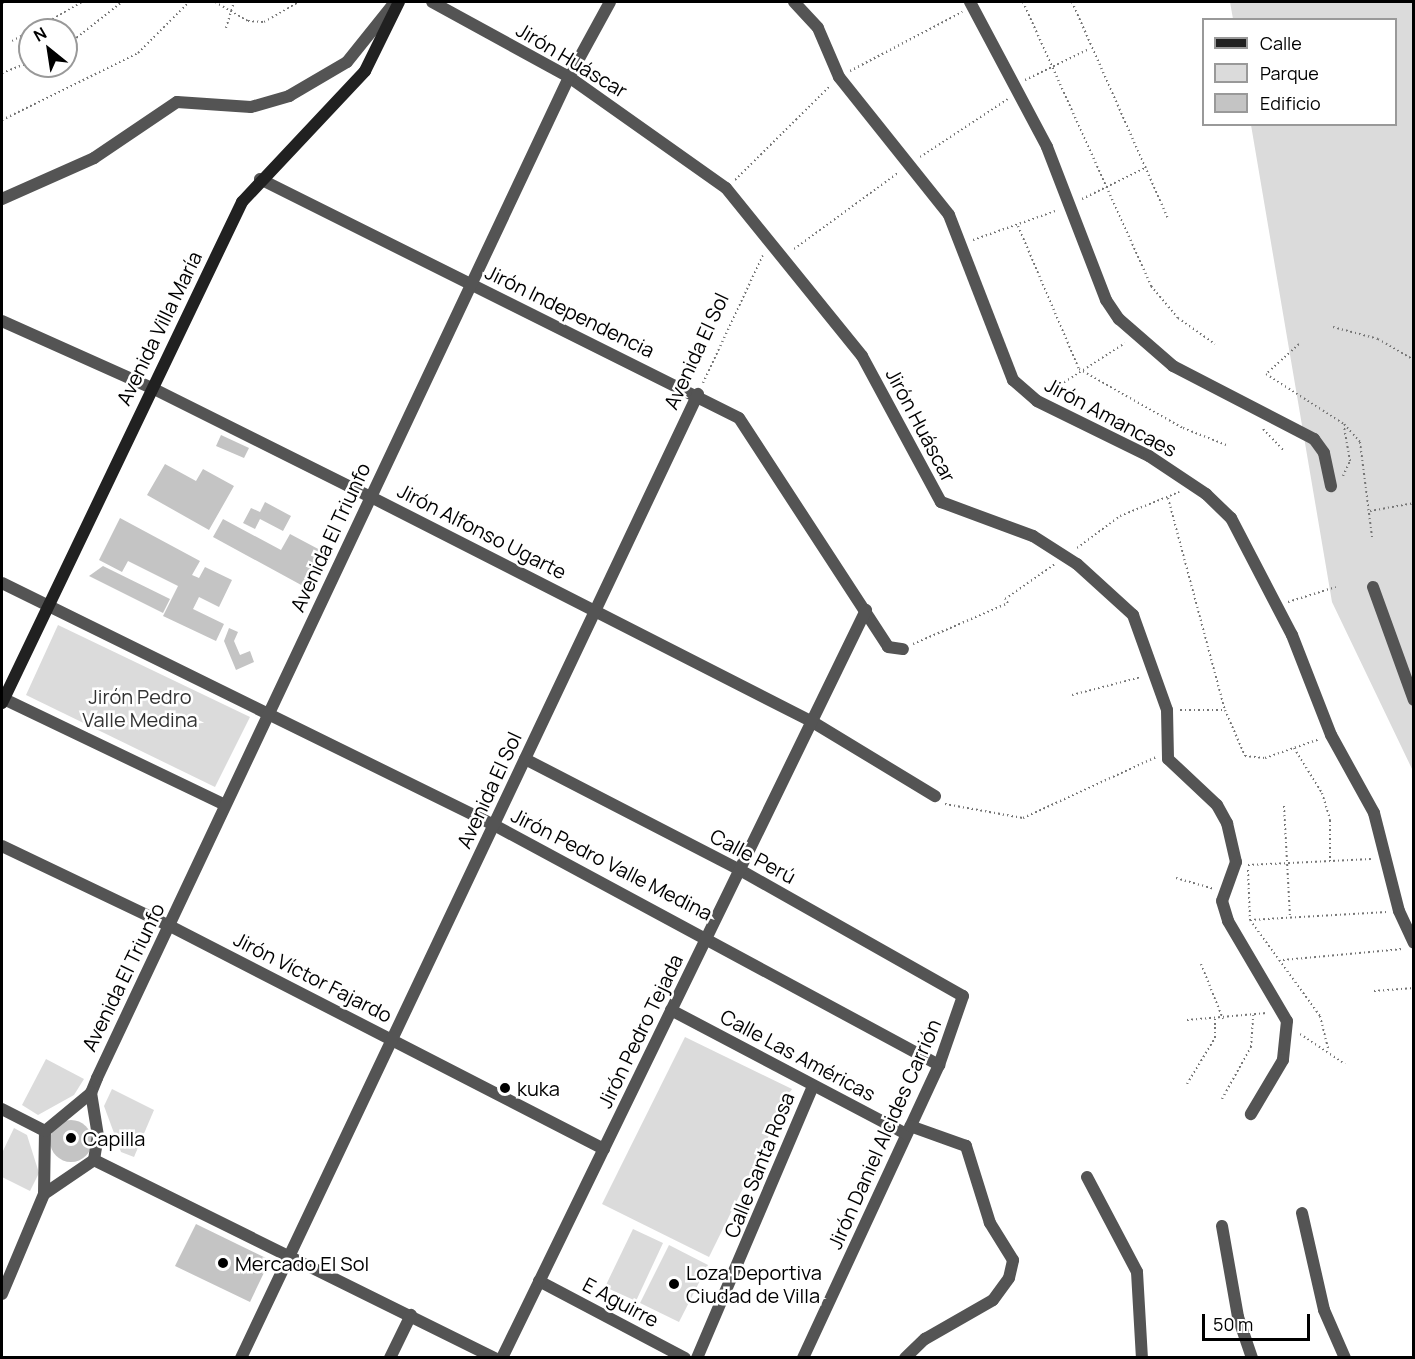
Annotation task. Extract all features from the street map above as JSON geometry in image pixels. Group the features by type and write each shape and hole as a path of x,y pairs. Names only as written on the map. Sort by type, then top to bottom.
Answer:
{"main road":[{"name":"Avenida Villa María","path":"2,701 242,202 260,179 365,71 397,2"}],"street":[{"path":"2,199 94,158 177,102 251,108 289,96 346,62 397,2"},
{"name":"Jirón Huáscar","path":"432,2 568,77 726,188 770,239 862,356 941,502 1033,536 1066,556 1133,615 1167,710 1166,752"},
{"name":"Avenida El Triunfo","path":"45,1131 91,1093 568,77 610,2"},
{"name":"Jirón Amancaes","path":"794,2 818,28 838,77 949,216 1013,380 1037,401 1183,478 1231,518 1276,606 1331,735 1374,813 1389,858 1399,911 1413,945"},
{"path":"970,4 1047,147 1106,300 1137,336 1173,366 1314,439 1324,453 1331,486"},
{"name":"Jirón Independencia","path":"260,179 471,285 698,394 739,418 867,610 888,647 903,649"},
{"name":"Jirón Alfonso Ugarte","path":"2,321 152,388 595,611 811,721 935,796"},
{"name":"Avenida El Sol","path":"241,1358 288,1253 393,1040 698,394"},
{"name":"Jirón Pedro Valle Medina","path":"2,583 494,825 708,935 939,1065"},
{"path":"1373,587 1413,700"},
{"path":"811,721 867,610"},
{"path":"2,701 225,805"},
{"name":"Jirón Pedro Tejada","path":"502,1358 811,721"},
{"path":"1166,752 1217,805 1227,823 1236,862 1222,901 1228,921 1285,1016 1283,1060 1251,1114"},
{"name":"Calle Perú","path":"525,759 740,870 959,992"},
{"name":"Jirón Víctor Fajardo","path":"2,846 170,926 604,1149"},
{"name":"Jirón Daniel Alcides Carrión","path":"803,1358 939,1065 964,1001 959,992"},
{"name":"Calle Las Américas","path":"671,1010 813,1086 908,1130 966,1146 990,1223 1013,1260 1010,1278 993,1300 925,1339 905,1358"},
{"name":"Calle Santa Rosa","path":"697,1358 813,1086"},
{"path":"44,1194 94,1160 98,1136 91,1093"},
{"path":"2,1109 45,1131 44,1194 2,1294"},
{"path":"94,1160 288,1253 495,1358"},
{"path":"1087,1177 1137,1272 1142,1358"},
{"path":"1302,1213 1324,1310 1345,1358"},
{"path":"1222,1226 1238,1317 1252,1358"},
{"name":"E Aguirre","path":"539,1281 685,1358"},
{"path":"390,1358 411,1315"}],"path":[{"path":"54,18 82,2"},
{"path":"78,35 122,2"},
{"path":"2,120 138,53 189,2"},
{"path":"214,2 248,21 264,22 297,3"},
{"path":"226,28 234,2"},
{"path":"1023,2 1151,286 1178,318 1215,344"},
{"path":"1072,2 1089,49 1168,219"},
{"path":"726,188 838,77 970,4"},
{"path":"12,41 18,38"},
{"path":"1013,87 1052,64 1089,49"},
{"path":"2,73 18,67"},
{"path":"1018,225 1080,369 1183,428 1229,446"},
{"name":"Avenida El Sol","path":"698,394 770,239"},
{"path":"1333,327 1378,339 1413,360"},
{"path":"1037,401 1080,369 1137,336"},
{"path":"1299,344 1266,374 1344,424 1360,442 1372,537"},
{"path":"1331,486 1345,475 1350,460 1344,424"},
{"path":"903,649 1008,603 1005,599 1120,516 1180,493 1173,484 1183,478"},
{"path":"1168,498 1225,710 1250,760 1331,735"},
{"path":"1370,511 1413,503"},
{"path":"1276,606 1336,587"},
{"path":"1072,694 1156,675"},
{"path":"1167,710 1225,710"},
{"path":"1294,748 1322,793 1330,820 1330,861"},
{"path":"935,796 943,804 1023,818 1166,752"},
{"path":"1284,806 1290,918"},
{"path":"1329,1051 1320,1016 1283,960 1250,920 1248,865 1389,858"},
{"path":"1176,878 1216,890 1222,901"},
{"path":"1250,920 1399,911"},
{"path":"1283,960 1413,945"},
{"path":"1201,964 1223,1019"},
{"path":"1374,991 1413,988"},
{"path":"1222,1099 1251,1047 1253,1015"},
{"path":"1187,1020 1253,1015 1285,1016 1345,1064"},
{"path":"1187,1084 1215,1038 1215,1019"}],"green space":[{"path":"1230,2 1413,2 1413,771 1332,602 1251,126 1397,126 1397,18 1233,18"},
{"name":"Jirón Pedro Valle Medina","path":"58,625 250,717 215,787 26,695"},
{"path":"685,1037 792,1089 709,1257 602,1204"},
{"path":"46,1059 84,1079 74,1095 38,1115 22,1105"},
{"path":"112,1089 154,1110 134,1157 121,1152 104,1106"},
{"path":"14,1128 27,1135 39,1173 30,1191 2,1177 2,1153"},
{"path":"633,1229 663,1243 636,1301 605,1287"},
{"name":"Loza Deportiva Ciudad de Villa","path":"669,1245 708,1265 679,1322 640,1303"}],"building":[{"path":"221,435 249,448 244,458 216,446"},
{"path":"165,464 196,481 203,469 234,486 209,530 147,495"},
{"path":"265,502 291,516 283,531 260,519 255,529 243,523 251,508 260,512"},
{"path":"120,518 200,561 192,575 199,578 205,567 232,580 219,607 199,597 193,609 224,624 216,641 163,616 178,586 128,561 122,572 99,560"},
{"path":"223,519 281,550 290,534 322,551 303,586 213,537"},
{"path":"103,566 170,599 163,613 89,576"},
{"path":"229,628 238,632 234,641 240,655 250,651 254,662 236,670 224,641"},
{"name":"Capilla","path":"71,1120 86,1126 92,1141 86,1156 71,1162 56,1156 50,1141 56,1126"},
{"name":"Mercado El Sol","path":"196,1224 270,1260 250,1302 175,1266"}],"place":[{"name":"kuka","path":"505,1088"},
{"name":"Capilla","path":"71,1138"},
{"name":"Mercado El Sol","path":"223,1263"},
{"name":"Loza Deportiva Ciudad de Villa","path":"674,1284"}]}
